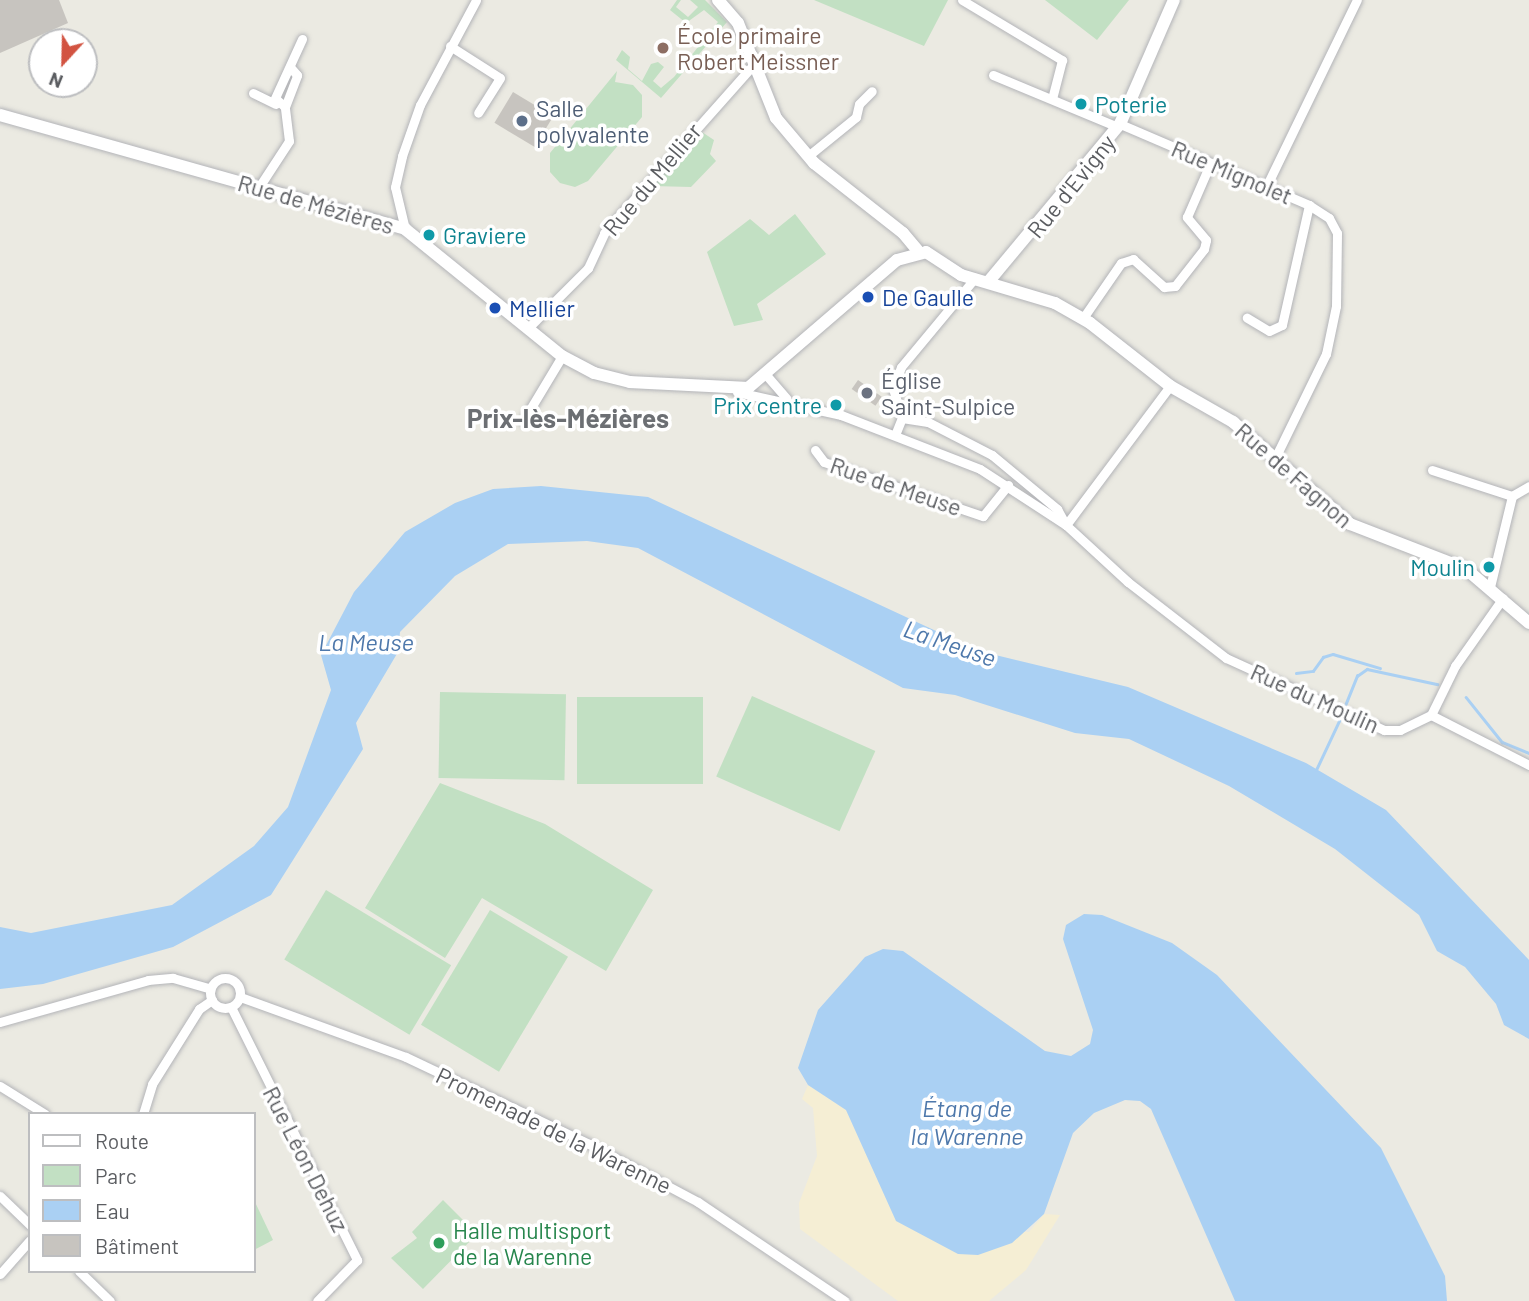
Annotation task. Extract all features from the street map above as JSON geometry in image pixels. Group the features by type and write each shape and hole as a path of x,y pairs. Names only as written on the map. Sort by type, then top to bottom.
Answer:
{"street":[{"path":"405,229 395,187 402,156 450,46 476,0"},
{"name":"Rue de Fagnon","path":"718,0 738,23 776,118 808,156 918,251 982,280 1083,318 1170,386 1233,422 1360,531 1449,561 1490,587 1529,623"},
{"path":"962,0 1062,60 1052,99"},
{"name":"Rue d'Evigny","path":"902,418 893,388 909,354 982,280 1015,254 1119,126 1174,0"},
{"path":"1266,187 1357,0"},
{"path":"259,187 287,147 281,106 290,67 302,39"},
{"path":"450,46 500,78 478,113"},
{"name":"Rue du Mellier","path":"528,328 587,268 604,233 754,64"},
{"name":"Rue Mignolet","path":"993,75 1309,205 1282,325 1269,331 1247,318"},
{"path":"808,156 856,117 859,103 872,91"},
{"path":"253,93 281,106"},
{"name":"Rue de Mézières","path":"0,115 405,229 562,356 618,380 734,391 761,380"},
{"path":"1083,318 1121,263 1133,259 1164,287 1175,286 1204,250 1206,240 1187,217 1210,164"},
{"path":"1275,458 1326,355 1336,306 1337,233 1329,218 1309,205"},
{"path":"761,380 897,260 918,251"},
{"name":"Rue d'Evigny","path":"1006,287 1015,254"},
{"path":"523,421 562,356"},
{"path":"761,380 772,397"},
{"path":"761,380 788,400"},
{"path":"1066,525 1170,386"},
{"name":"Rue du Moulin","path":"734,391 788,400 963,460 1008,485 1066,525 1128,582 1226,658 1384,730 1400,730 1431,715"},
{"path":"895,435 902,418"},
{"name":"Rue du Moulin","path":"902,418 928,422 992,455 1057,509 1066,525"},
{"name":"Rue de Meuse","path":"815,450 824,462 983,516 1008,485"},
{"path":"1432,470 1512,496"},
{"path":"1490,587 1512,496 1529,486"},
{"path":"1503,598 1455,666 1431,715 1529,765"},
{"path":"0,1022 148,980 173,978 208,988 226,979 241,989 243,998 231,1007 212,1000"},
{"path":"208,988 212,1000"},
{"name":"Promenade de la Warenne","path":"243,998 406,1057 589,1144 698,1202 845,1301"},
{"path":"144,1112 152,1084 199,1009 212,1000"},
{"name":"Rue Léon Dehuz","path":"231,1007 357,1260 317,1301"},
{"path":"0,1086 42,1112"},
{"path":"0,1196 28,1222"},
{"path":"0,1274 28,1242"},
{"path":"81,1273 110,1301"}],"green space":[{"path":"677,0 681,0 676,7 688,17 698,7 690,0 705,0 727,22 661,98 616,60 622,50 630,57 628,69 642,81 651,64 658,62 664,67 653,81 661,88 674,77 718,22 704,10 686,23 670,10"},
{"path":"814,0 948,0 924,46"},
{"path":"1045,0 1129,0 1097,40"},
{"path":"617,71 615,82 633,85 642,95 642,117 588,181 575,187 560,183 550,172 550,153"},
{"path":"699,130 714,140 710,154 716,161 691,187 652,186"},
{"path":"795,214 826,254 757,304 763,320 734,326 707,252 750,219 769,235"},
{"path":"440,692 566,694 564,780 438,778"},
{"path":"752,696 875,751 840,831 716,776"},
{"path":"577,697 703,697 703,784 577,784"},
{"path":"440,783 545,824 653,890 606,971 482,898 445,958 365,908"},
{"path":"326,890 451,965 409,1035 284,959"},
{"path":"490,910 568,957 499,1072 421,1025"},
{"name":"Halle multisport de la Warenne","path":"443,1200 477,1234 423,1289 391,1258 417,1238 412,1232"},
{"path":"256,1204 273,1240 256,1249"}],"sand":[{"path":"808,1085 846,1110 896,1221 1029,1232 1044,1214 1060,1215 1026,1270 989,1301 898,1301 800,1229 799,1203 817,1156 813,1108 802,1099"}],"water":[{"name":"La Meuse","path":"541,486 648,497 979,651 1128,687 1306,763 1386,810 1529,960 1529,1039 1504,1025 1496,1004 1465,967 1437,951 1419,915 1335,849 1229,786 1129,739 1075,733 955,695 903,688 638,548 587,541 508,544 455,576 400,632 398,652 356,723 363,749 271,895 173,947 43,984 0,989 0,927 31,933 172,905 254,846 288,807 331,690 321,655 354,592 405,532 455,503 493,489"},
{"name":"Étang de la Warenne","path":"1084,914 1102,915 1172,943 1217,975 1381,1148 1445,1276 1447,1301 1235,1301 1151,1109 1140,1101 1125,1100 1094,1113 1073,1133 1044,1214 1012,1243 978,1255 958,1254 896,1221 846,1110 808,1085 798,1068 818,1010 865,957 883,949 903,951 1045,1051 1071,1056 1090,1044 1093,1030 1063,939 1066,925"}],"building":[{"path":"0,0 59,0 68,23 57,28 28,28 28,41 0,53"},
{"name":"Salle polyvalente","path":"513,92 553,116 535,147 494,123"},
{"name":"Église Saint-Sulpice","path":"858,380 882,397 875,406 852,389"}],"waterway":[{"path":"1296,673 1313,671 1323,657 1333,654 1380,668"},
{"path":"1344,708 1357,676 1367,669 1437,684"},
{"path":"1466,697 1502,742 1529,753"},
{"path":"1316,770 1340,719"}],"place":[{"name":"École primaire Robert Meissner","path":"663,48"},
{"name":"Poterie","path":"1081,104"},
{"name":"Salle polyvalente","path":"522,121"},
{"name":"Graviere","path":"429,235"},
{"name":"De Gaulle","path":"868,297"},
{"name":"Mellier","path":"495,308"},
{"name":"Église Saint-Sulpice","path":"867,393"},
{"name":"Prix centre","path":"836,405"},
{"name":"Moulin","path":"1489,567"},
{"name":"Halle multisport de la Warenne","path":"439,1243"}],"district":[{"name":"Prix-lès-Mézières","path":"568,418"}]}
